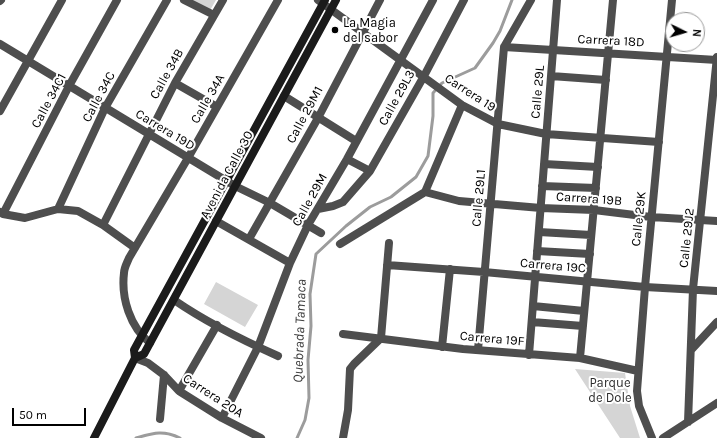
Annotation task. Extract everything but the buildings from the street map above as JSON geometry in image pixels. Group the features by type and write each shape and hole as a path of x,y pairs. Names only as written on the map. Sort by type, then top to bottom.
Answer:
{"main road":[{"name":"Avenida Calle 30","path":"135,358 144,354 332,10 336,0"},
{"name":"Avenida Calle 30","path":"94,438 135,358 134,350 141,336 322,1"}],"street":[{"path":"0,111 62,0"},
{"name":"Calle 34C1","path":"2,213 69,86 118,0"},
{"name":"Calle 34C","path":"58,209 105,108 167,0"},
{"path":"184,0 214,15"},
{"name":"Calle 34B","path":"103,225 175,83 223,0"},
{"name":"Calle 34A","path":"141,336 130,316 125,302 124,272 128,258 136,248 278,0"},
{"name":"Calle 29M1","path":"249,239 318,118 380,0"},
{"name":"Calle 29M","path":"222,418 258,347 290,263 308,225 347,159 433,0"},
{"name":"Calle 29L3","path":"318,209 343,202 370,171 424,76 464,0"},
{"path":"504,47 531,0"},
{"name":"Calle 29L","path":"529,354 557,0"},
{"path":"580,358 613,0"},
{"name":"Calle 29K","path":"652,438 638,406 637,391 644,287 672,0"},
{"name":"Carrera 19","path":"322,1 332,10 462,105 498,124 546,134 659,142"},
{"name":"Carrera 19D","path":"0,44 226,181 270,203 321,233"},
{"name":"Carrera 18D","path":"504,47 717,60"},
{"name":"Calle 29L1","path":"478,350 504,47"},
{"name":"Calle 29J2","path":"688,422 693,289 717,57"},
{"path":"551,76 606,80"},
{"path":"175,83 217,107"},
{"path":"284,96 356,142"},
{"path":"340,244 425,192 462,105"},
{"path":"347,159 370,171"},
{"path":"544,164 598,167"},
{"path":"542,186 596,188"},
{"name":"Carrera 19B","path":"425,192 459,201 540,208 594,210 651,217 717,221"},
{"path":"2,213 25,218 58,209 78,211 103,225 136,248"},
{"path":"216,221 290,263"},
{"path":"539,232 591,235"},
{"path":"343,438 348,410 350,369 381,338 389,243"},
{"path":"537,251 590,254"},
{"name":"Carrera 19C","path":"387,265 450,269 644,287 717,291"},
{"path":"442,346 450,269"},
{"path":"174,300 217,325 278,356"},
{"path":"533,306 584,311"},
{"path":"532,322 583,326"},
{"path":"691,350 717,322"},
{"path":"179,391 217,325"},
{"name":"Carrera 19F","path":"343,334 478,350 580,358 638,371"},
{"path":"141,336 150,343"},
{"name":"Carrera 20A","path":"135,358 148,363 164,375 179,391 222,418 261,438"},
{"path":"160,419 164,375"},
{"path":"663,438 717,402"}],"green space":[{"path":"191,0 216,0 209,12"},
{"path":"216,282 258,305 245,327 204,304"},
{"name":"Parque de Dole","path":"575,369 625,373 630,406 640,438 620,438"}],"waterway":[{"name":"Quebrada Tamaca","path":"297,438 305,420 309,398 308,360 311,326 310,294 316,254 346,226 370,207 391,197 416,177 428,156 433,116 433,93 442,83 475,68 500,31 512,0"},
{"name":"Quebrada Tamaca","path":"136,438 158,433 174,435 180,438"}],"place":[{"name":"La Magia del sabor","path":"335,30"}]}
